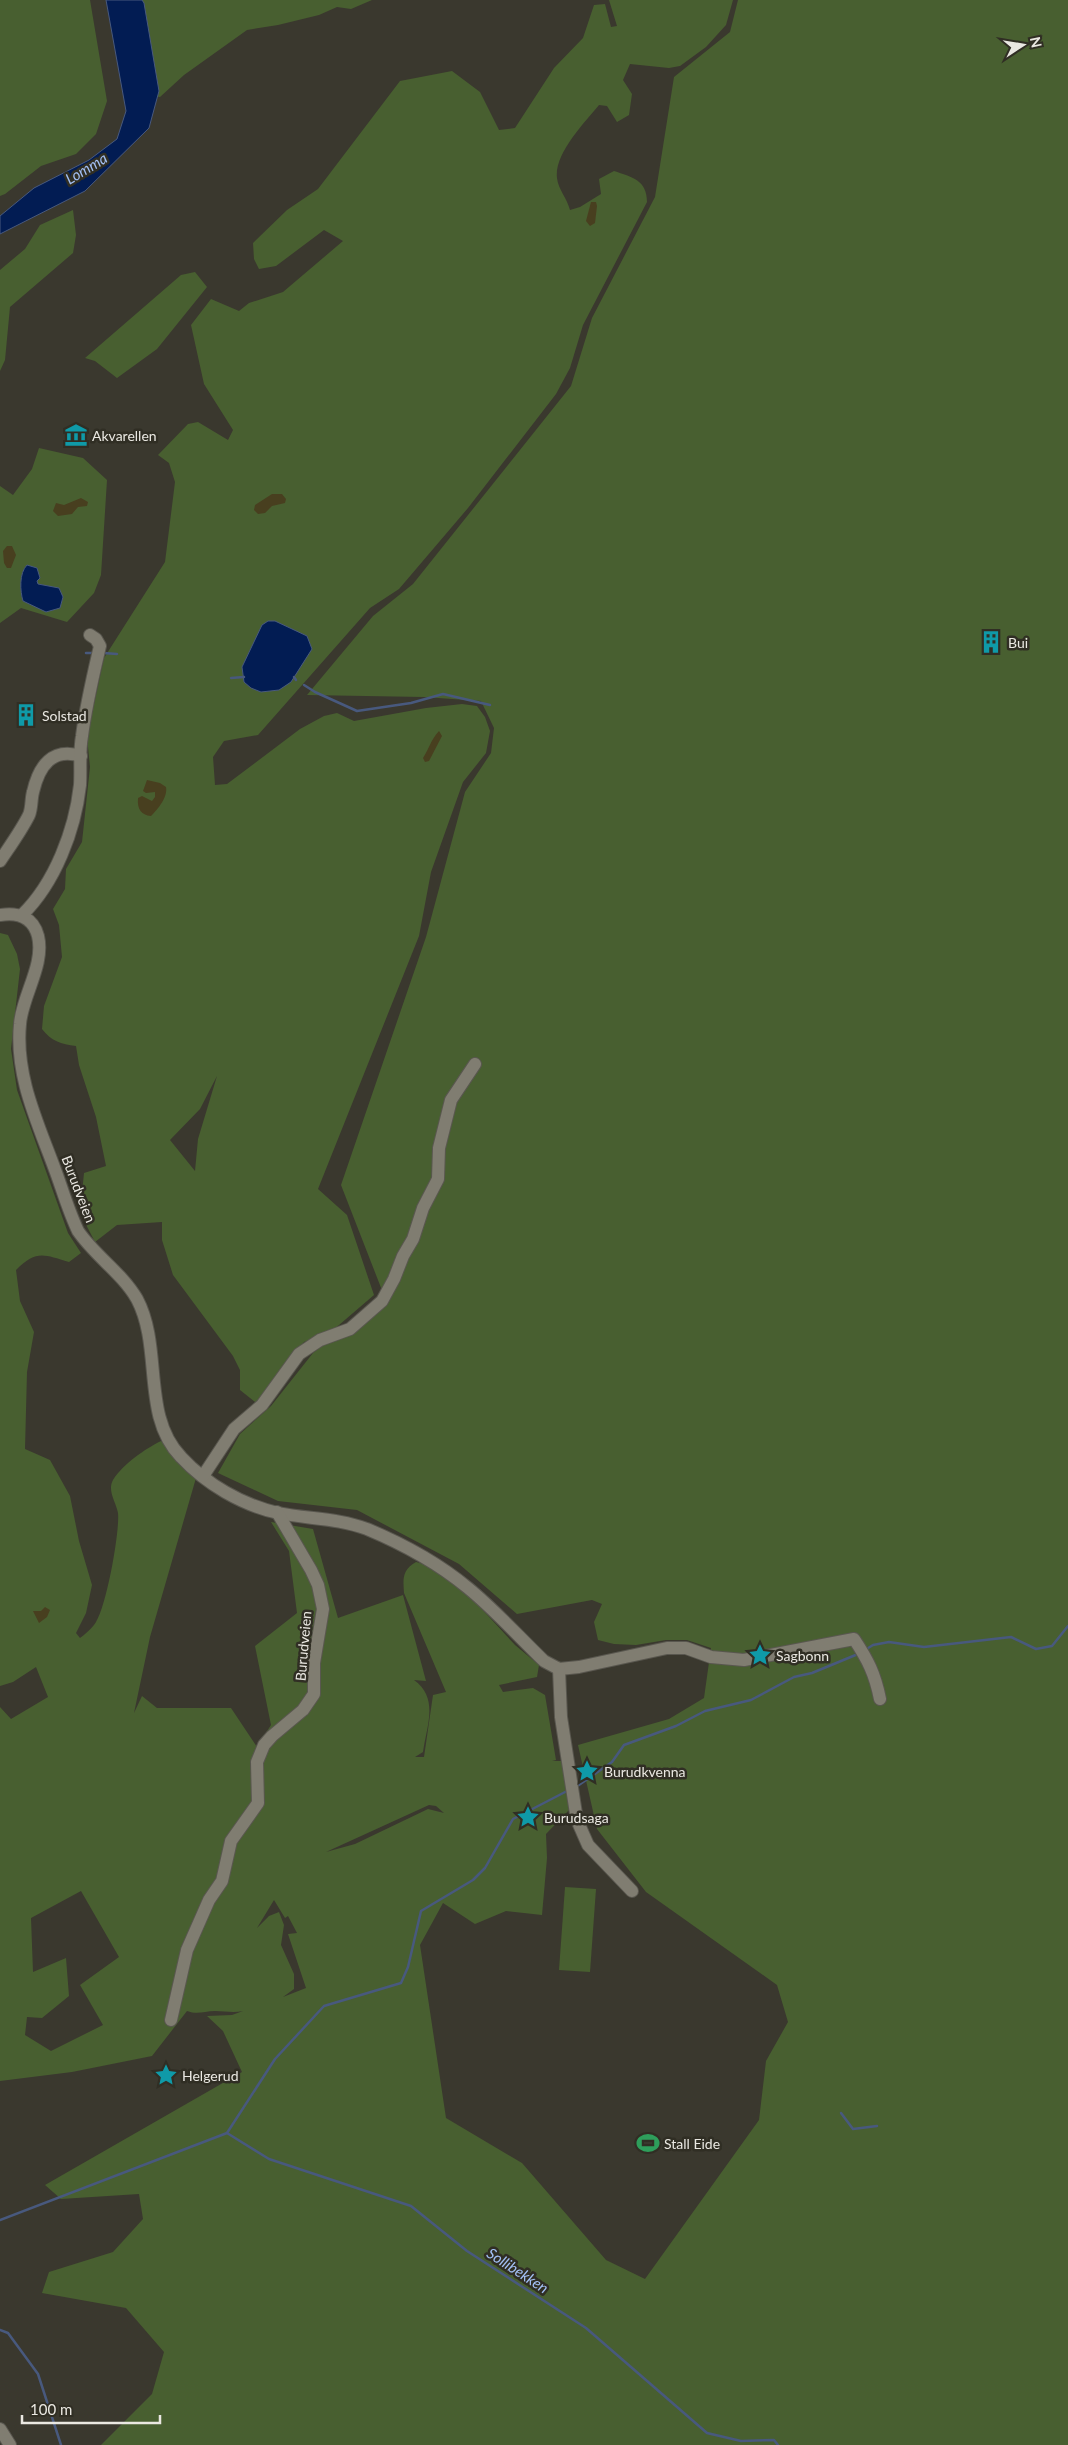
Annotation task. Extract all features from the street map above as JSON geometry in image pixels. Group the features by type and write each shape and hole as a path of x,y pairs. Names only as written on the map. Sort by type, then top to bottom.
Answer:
{"street":[{"path":"0,915 22,915 33,904 46,882 70,831 80,786 81,738 100,646 96,639 90,635"},
{"path":"0,861 30,813 33,792 39,773 48,761 63,753 81,756"},
{"name":"Burudveien","path":"22,915 31,922 38,935 39,951 20,1024 23,1075 30,1103 78,1231 87,1245 124,1281 137,1299 149,1333 158,1411 164,1433 181,1458 235,1498 277,1512 339,1520 365,1529 438,1565 469,1588 544,1661 559,1669"},
{"path":"203,1476 234,1428 262,1405 299,1354 314,1343 350,1329 382,1301 394,1279 412,1239 423,1208 438,1179 439,1148 451,1100 475,1064"},
{"name":"Burudveien","path":"171,2020 187,1950 209,1900 222,1881 231,1841 258,1803 256,1762 272,1736 303,1710 314,1694 314,1663 323,1609 318,1586 311,1570 277,1512"},
{"path":"632,1891 588,1845 577,1820 561,1717 559,1669 579,1667 667,1648 686,1648 710,1657 744,1660 859,1646 875,1676 880,1699"},
{"path":"0,2429 10,2445"}],"green space":[{"path":"0,0 90,0 107,101 96,134 76,154 41,166 0,196"},
{"path":"129,0 372,0 351,9 337,7 319,15 247,30 184,75 160,97 144,95"},
{"path":"609,0 733,0 726,25 706,47 680,66 669,68 630,64 623,80 632,94 629,115 617,122 607,106 599,105 579,129 560,159 557,178 570,210 580,207 601,194 599,179 614,171 637,180 644,189 647,202 583,325 570,368 556,394 468,508 399,589 370,608 258,735 224,741 213,757 215,785 227,784 300,729 324,716 337,713 354,721 426,708 462,704 477,706 485,717 490,731 486,753 463,782 431,872 419,936 318,1189 347,1215 374,1295 332,1331 304,1342 277,1375 259,1405 240,1390 240,1370 233,1356 173,1275 162,1240 162,1222 117,1225 95,1242 80,1213 84,1173 106,1166 96,1117 79,1065 76,1046 57,1041 42,1029 44,1006 62,957 59,925 53,909 65,889 66,869 82,842 90,767 87,737 104,658 165,562 175,482 169,463 158,455 188,424 198,422 228,440 233,430 204,384 191,325 211,299 239,311 249,303 283,292 343,241 324,230 276,266 259,269 254,259 253,243 287,210 318,189 400,81 452,71 480,92 499,130 515,128 554,68 583,38 594,5 605,4 611,27 617,26","holes":["217,1076 198,1139 195,1171 170,1140 200,1109"]},
{"path":"738,0 1068,0 1068,2445 101,2445 152,2394 164,2352 126,2308 42,2293 49,2272 113,2252 143,2219 139,2194 61,2199 45,2185 242,2072 223,2031 207,2016 232,2015 243,2011 198,2013 187,2011 152,2056 72,2072 0,2081 0,1707 11,1719 48,1697 36,1667 13,1682 0,1686 0,933 8,935 17,954 20,969 11,1049 17,1090 68,1233 81,1253 69,1262 53,1257 35,1257 29,1259 16,1270 20,1301 34,1332 27,1372 25,1449 50,1460 70,1496 79,1541 92,1585 86,1613 76,1633 80,1638 94,1625 99,1617 107,1588 118,1522 118,1513 111,1492 111,1484 122,1468 148,1448 161,1441 175,1458 196,1478 150,1637 134,1713 142,1696 157,1708 231,1708 257,1747 271,1725 255,1646 297,1613 289,1551 271,1522 313,1529 338,1618 403,1595 426,1681 414,1680 427,1695 429,1704 429,1722 423,1752 415,1757 424,1757 433,1695 446,1692 404,1593 404,1575 411,1565 416,1562 424,1564 463,1591 515,1645 539,1665 537,1677 499,1685 503,1692 533,1688 545,1695 556,1760 552,1761 562,1761 570,1809 546,1834 547,1858 542,1915 506,1911 475,1924 443,1903 420,1945 446,2118 522,2163 606,2260 645,2279 759,2120 766,2061 788,2022 777,1985 646,1892 597,1829 578,1745 669,1719 704,1698 711,1648 687,1640 666,1640 636,1645 614,1644 598,1640 594,1622 602,1604 592,1600 517,1614 459,1564 357,1510 278,1501 218,1473 240,1434 271,1406 313,1353 385,1298 341,1185 426,937 465,792 491,753 494,728 481,701 424,697 307,695 373,616 413,584 571,386 592,318 655,197 674,77 730,32","holes":["429,1805 436,1806 444,1813 428,1809 355,1844 326,1852","81,1891 119,1957 80,1985 103,2025 51,2051 25,2035 27,2017 42,2018 69,1996 66,1958 33,1972 31,1918","274,1900 285,1918 288,1916 297,1933 288,1934 306,1988 283,1997 294,1989 294,1974 281,1945 284,1925 279,1912 269,1916 257,1928"]},
{"path":"73,210 76,235 73,253 10,307 5,360 0,371 0,270 25,249 40,225"},
{"path":"195,272 207,287 157,349 117,378 95,361 85,358 181,275"},
{"path":"39,448 83,458 107,480 101,575 94,593 67,622 21,608 0,623 0,486 13,495 32,469"},
{"path":"565,1887 596,1889 590,1972 559,1970"}],"sand":[{"path":"591,202 596,202 597,206 595,223 590,226 586,221"},
{"path":"272,494 282,494 286,499 285,503 272,506 265,513 258,514 254,510 255,505"},
{"path":"81,498 88,502 87,506 78,507 72,514 58,516 53,511 56,503 64,505"},
{"path":"7,546 12,546 16,555 11,568 7,568 4,563 3,551"},
{"path":"439,731 442,736 429,761 425,762 423,758"},
{"path":"147,780 160,783 166,787 164,799 151,816 142,813 138,805 138,798 142,796 152,801 155,797 155,792 146,793 143,791"},
{"path":"45,1607 50,1610 47,1617 39,1623 33,1611 41,1611"}],"water":[{"name":"Lomma","path":"106,0 142,0 144,3 159,91 149,128 85,191 0,234 0,216 34,188 89,160 117,139 126,111"},
{"path":"27,565 37,568 40,578 37,581 38,584 59,588 63,597 60,608 46,612 23,601 21,577"},
{"path":"268,621 275,621 307,636 312,649 291,682 279,690 261,692 251,688 244,682 242,667 262,625"}],"waterway":[{"path":"86,653 92,653"},
{"path":"104,653 117,654"},
{"path":"231,678 244,677"},
{"path":"304,685 357,711 411,703 443,694 490,705"},
{"path":"865,1650 873,1645 889,1642 924,1647 1011,1637 1036,1649 1052,1646 1068,1626"},
{"path":"576,1787 612,1762 624,1745 676,1726 705,1711 751,1700 794,1677 812,1673 858,1654"},
{"path":"0,2220 227,2133 275,2059 324,2006 401,1983 408,1967 421,1911 473,1880 485,1868 513,1819 569,1790"},
{"path":"841,2113 853,2129 877,2126"},
{"name":"Sollibekken","path":"227,2133 269,2159 411,2206 467,2251 586,2328 707,2433 741,2441 774,2440 778,2445"},
{"path":"0,2330 8,2333 38,2374 61,2445"}],"place":[{"name":"Akvarellen","path":"76,435"},
{"name":"Bui","path":"991,642"},
{"name":"Solstad","path":"26,715"},
{"name":"Sagbonn","path":"760,1655"},
{"name":"Burudkvenna","path":"587,1771"},
{"name":"Burudsaga","path":"528,1817"},
{"name":"Helgerud","path":"166,2075"},
{"name":"Stall Eide","path":"648,2143"}]}
